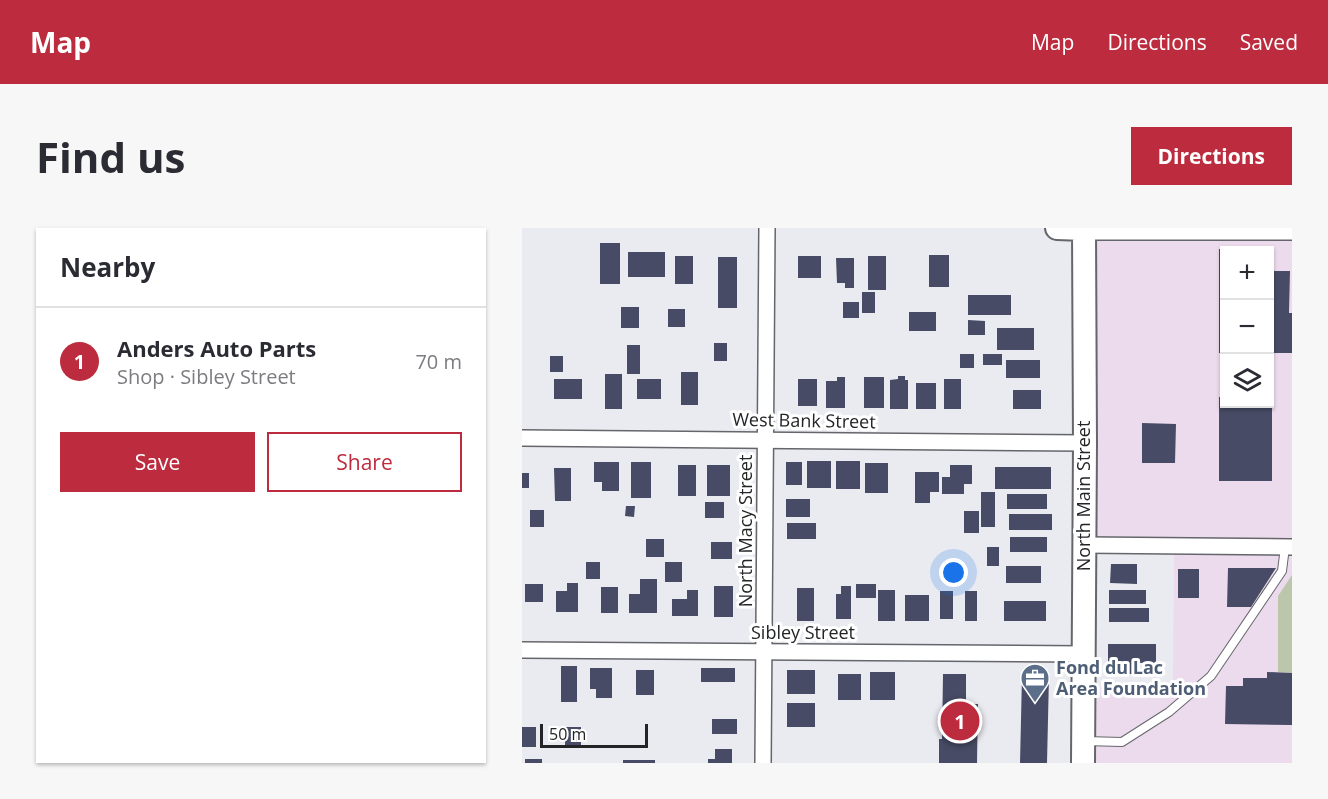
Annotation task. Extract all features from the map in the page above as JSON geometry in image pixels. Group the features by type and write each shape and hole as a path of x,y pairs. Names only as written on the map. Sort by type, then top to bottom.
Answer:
{"main road":[{"path":"1057,228 1292,229"},
{"name":"North Main Street","path":"1083,752 1084,228"}],"street":[{"name":"North Macy Street","path":"764,763 767,228"},
{"name":"West Bank Street","path":"522,438 1085,443"},
{"path":"1084,544 1289,547"},
{"name":"Sibley Street","path":"522,650 1083,654"}],"lane":[{"path":"1083,752 1122,742 1169,712 1211,676 1282,571 1289,547"}],"shaded area":[{"path":"1292,228 1292,763 1083,763 1083,686 1173,686 1174,554 1173,546 1084,545 1084,229"}],"green space":[{"path":"1292,575 1292,673 1278,672 1278,596"}],"building":[{"path":"600,243 620,243 620,284 600,284"},
{"path":"1219,249 1220,249 1220,353"},
{"path":"628,252 665,252 665,277 628,277"},
{"path":"929,255 949,255 949,287 929,287"},
{"path":"675,256 693,256 693,284 675,284"},
{"path":"798,256 821,256 821,278 798,278"},
{"path":"868,256 886,256 886,290 868,290"},
{"path":"718,257 737,257 737,308 718,308"},
{"path":"836,258 854,258 854,288 845,288 845,283 837,283"},
{"path":"1274,271 1290,271 1289,313 1292,313 1292,353 1274,353"},
{"path":"862,292 875,292 875,313 862,313"},
{"path":"968,295 1011,295 1011,315 968,315"},
{"path":"843,302 859,302 859,318 843,318"},
{"path":"621,307 639,307 639,328 621,328"},
{"path":"668,309 685,309 685,327 668,327"},
{"path":"909,312 936,312 936,331 909,331"},
{"path":"968,320 985,321 985,335 968,335"},
{"path":"997,328 1034,328 1034,350 997,350"},
{"path":"714,343 727,343 727,361 714,361"},
{"path":"627,345 640,345 640,374 627,374"},
{"path":"960,354 974,354 974,368 960,368"},
{"path":"983,354 1002,354 1002,365 983,365"},
{"path":"550,356 563,356 563,372 550,372"},
{"path":"1006,360 1040,360 1040,378 1006,378"},
{"path":"681,372 698,372 698,405 681,405"},
{"path":"605,374 622,374 622,409 605,409"},
{"path":"898,376 905,376 905,380 908,380 908,409 890,409 890,380 898,379"},
{"path":"837,377 845,377 845,408 826,408 826,381 837,381"},
{"path":"864,377 884,377 884,408 864,408"},
{"path":"554,379 582,379 582,399 554,399"},
{"path":"637,379 661,379 661,399 637,399"},
{"path":"798,379 817,379 817,406 798,406"},
{"path":"944,379 961,379 961,409 944,409"},
{"path":"916,383 936,383 936,409 916,409"},
{"path":"1013,390 1041,390 1041,409 1013,409"},
{"path":"1219,397 1220,408 1272,408 1272,481 1219,481"},
{"path":"1142,423 1176,424 1175,463 1142,463"},
{"path":"807,461 831,461 831,488 807,488"},
{"path":"836,461 860,461 860,489 836,489"},
{"path":"594,462 619,462 619,491 602,491 602,482 594,482"},
{"path":"631,462 651,462 651,498 631,498"},
{"path":"786,462 802,462 802,485 786,485"},
{"path":"865,463 888,463 888,493 865,493"},
{"path":"678,465 696,465 696,496 678,496"},
{"path":"707,465 730,465 730,496 707,496"},
{"path":"950,465 972,465 972,484 964,484 964,494 942,494 942,477 950,477"},
{"path":"995,467 1051,467 1051,489 995,489"},
{"path":"554,468 571,468 571,501 555,501"},
{"path":"915,472 939,472 939,492 930,492 930,503 915,503"},
{"path":"522,473 529,473 529,488 522,488"},
{"path":"981,492 995,492 995,527 981,527"},
{"path":"1007,494 1047,494 1047,509 1007,509"},
{"path":"786,499 810,499 810,517 786,517"},
{"path":"705,502 724,502 724,518 705,518"},
{"path":"626,506 635,506 634,517 625,516"},
{"path":"530,510 544,510 544,527 530,527"},
{"path":"964,511 979,511 979,533 964,533"},
{"path":"1009,514 1052,514 1052,530 1009,530"},
{"path":"787,523 816,523 816,539 787,539"},
{"path":"1010,537 1047,537 1047,552 1010,552"},
{"path":"646,539 664,539 664,557 646,557"},
{"path":"711,542 732,542 732,559 711,559"},
{"path":"987,547 999,547 999,566 987,566"},
{"path":"586,562 600,562 600,579 586,579"},
{"path":"665,562 682,562 682,582 665,582"},
{"path":"1111,564 1137,564 1137,584 1110,583"},
{"path":"1006,566 1041,566 1041,583 1006,583"},
{"path":"1228,568 1276,568 1251,607 1227,607"},
{"path":"949,569 959,569 959,584 949,584"},
{"path":"1178,569 1199,569 1199,598 1178,598"},
{"path":"640,579 657,579 657,613 629,613 629,594 640,594"},
{"path":"567,583 578,583 578,612 556,612 556,591 567,591"},
{"path":"525,584 543,584 543,602 525,602"},
{"path":"856,584 876,584 876,598 856,598"},
{"path":"714,586 733,586 733,617 714,617"},
{"path":"841,586 851,586 851,619 836,619 836,594 841,594"},
{"path":"601,587 618,587 618,613 601,613"},
{"path":"797,588 814,588 814,621 797,621"},
{"path":"687,590 698,590 698,616 672,616 672,599 687,599"},
{"path":"878,590 895,590 895,621 878,621"},
{"path":"1109,590 1146,590 1146,604 1109,604"},
{"path":"940,591 953,591 953,619 940,619"},
{"path":"965,591 977,591 977,621 965,621"},
{"path":"905,595 929,595 929,621 905,621"},
{"path":"1004,601 1046,601 1046,621 1004,621"},
{"path":"1109,608 1149,608 1149,622 1109,622"},
{"path":"1108,644 1156,644 1156,663 1136,663 1136,674 1108,674"},
{"path":"561,666 577,666 577,702 561,702"},
{"path":"590,668 612,668 612,698 596,698 596,689 590,689"},
{"path":"701,668 735,668 735,682 701,682"},
{"path":"636,670 654,670 654,695 636,695"},
{"path":"787,670 815,670 815,694 787,694"},
{"path":"870,672 895,672 895,700 870,700"},
{"path":"1267,672 1292,673 1292,725 1225,724 1226,686 1243,686 1243,678 1267,678"},
{"path":"838,674 861,674 861,700 838,700"},
{"path":"943,674 966,674 966,704 978,704 977,763 939,763 939,739 942,739"},
{"path":"1022,676 1049,676 1047,763 1020,763"},
{"path":"787,703 815,703 815,727 787,727"},
{"path":"712,719 737,719 737,734 712,734"},
{"path":"522,727 536,727 536,747 522,747"},
{"path":"565,727 581,727 581,746 565,746"},
{"path":"715,749 732,749 732,763 708,763 708,759 715,759"},
{"path":"525,759 542,759 542,763 525,763"},
{"path":"623,760 655,760 655,763 623,763"}],"place":[{"name":"Fond du Lac Area Foundation","path":"1035,704"},
{"name":"Anders Auto Parts","path":"960,721"}]}
